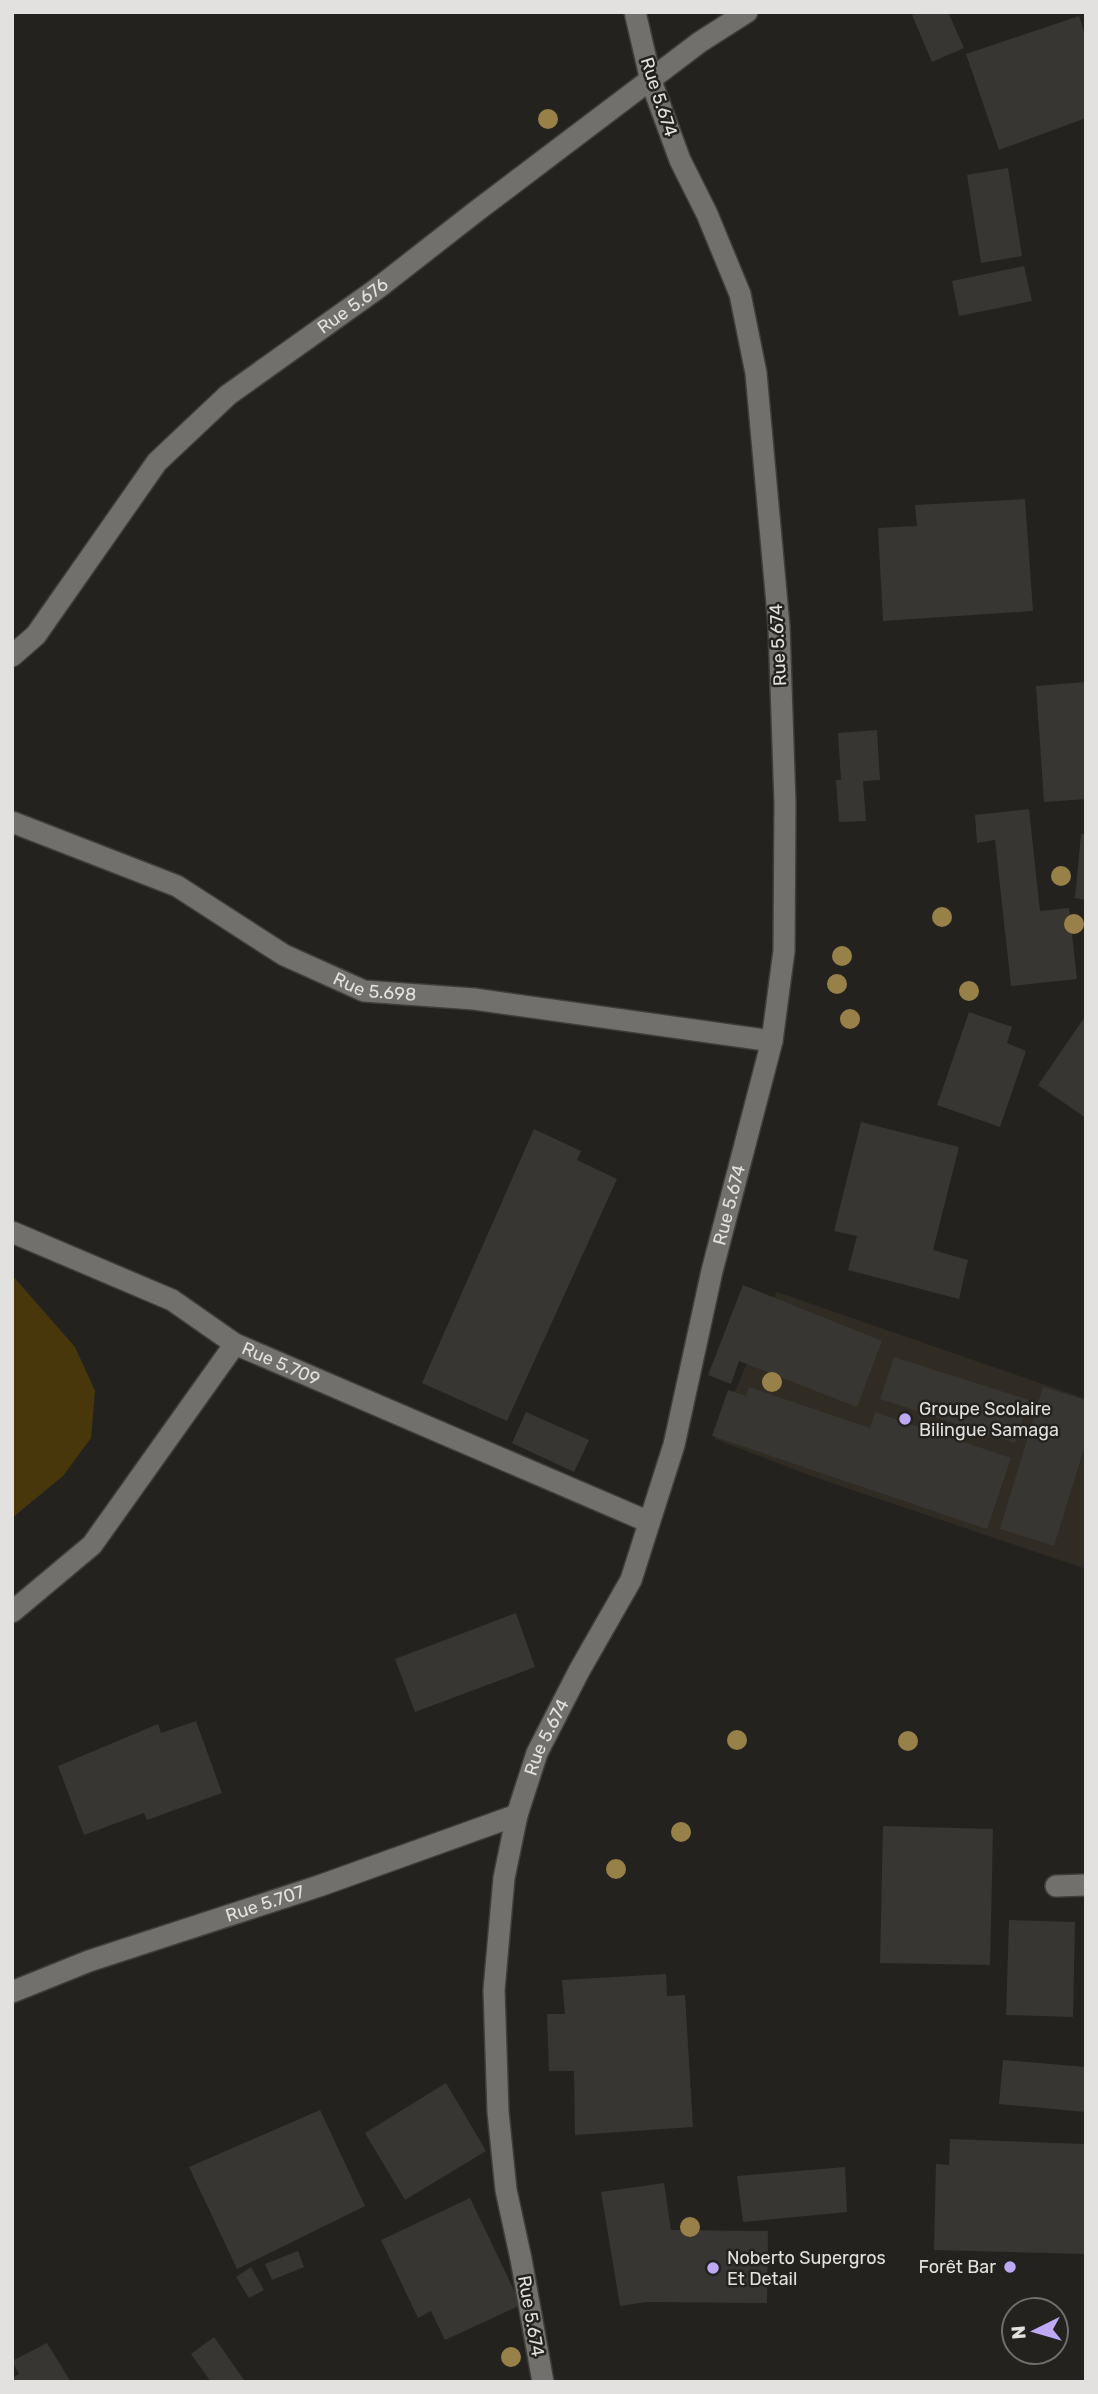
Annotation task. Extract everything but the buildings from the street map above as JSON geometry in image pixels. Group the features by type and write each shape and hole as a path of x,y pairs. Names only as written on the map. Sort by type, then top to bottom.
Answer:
{"street":[{"name":"Rue 5.674","path":"543,2382 524,2272 506,2190 498,2112 494,1990 504,1878 517,1815 537,1753 579,1671 631,1580 674,1446 712,1270 772,1041 785,951 785,804 779,626 755,373 740,295 707,214 680,160 651,81 635,12"},
{"name":"Rue 5.676","path":"12,656 36,635 157,462 228,395 379,288 700,42 747,12"},
{"name":"Rue 5.698","path":"12,822 177,886 284,955 365,991 474,999 772,1041"},
{"path":"12,1232 172,1300 235,1344"},
{"name":"Rue 5.709","path":"12,1612 92,1545 235,1344 649,1522"},
{"name":"Rue 5.707","path":"12,1992 89,1961 320,1886 517,1815"},
{"path":"1056,1886 1086,1885"}],"shaded area":[{"path":"12,1275 75,1347 95,1391 91,1438 63,1476 12,1518"},
{"name":"Groupe Scolaire Bilingue Samaga","path":"777,1292 1086,1399 1086,1569 814,1477 715,1439"}],"place":[{"name":"Groupe Scolaire Bilingue Samaga","path":"905,1419"},
{"name":"Forêt Bar","path":"1010,2267"},
{"name":"Noberto Supergros Et Detail","path":"713,2268"}]}
